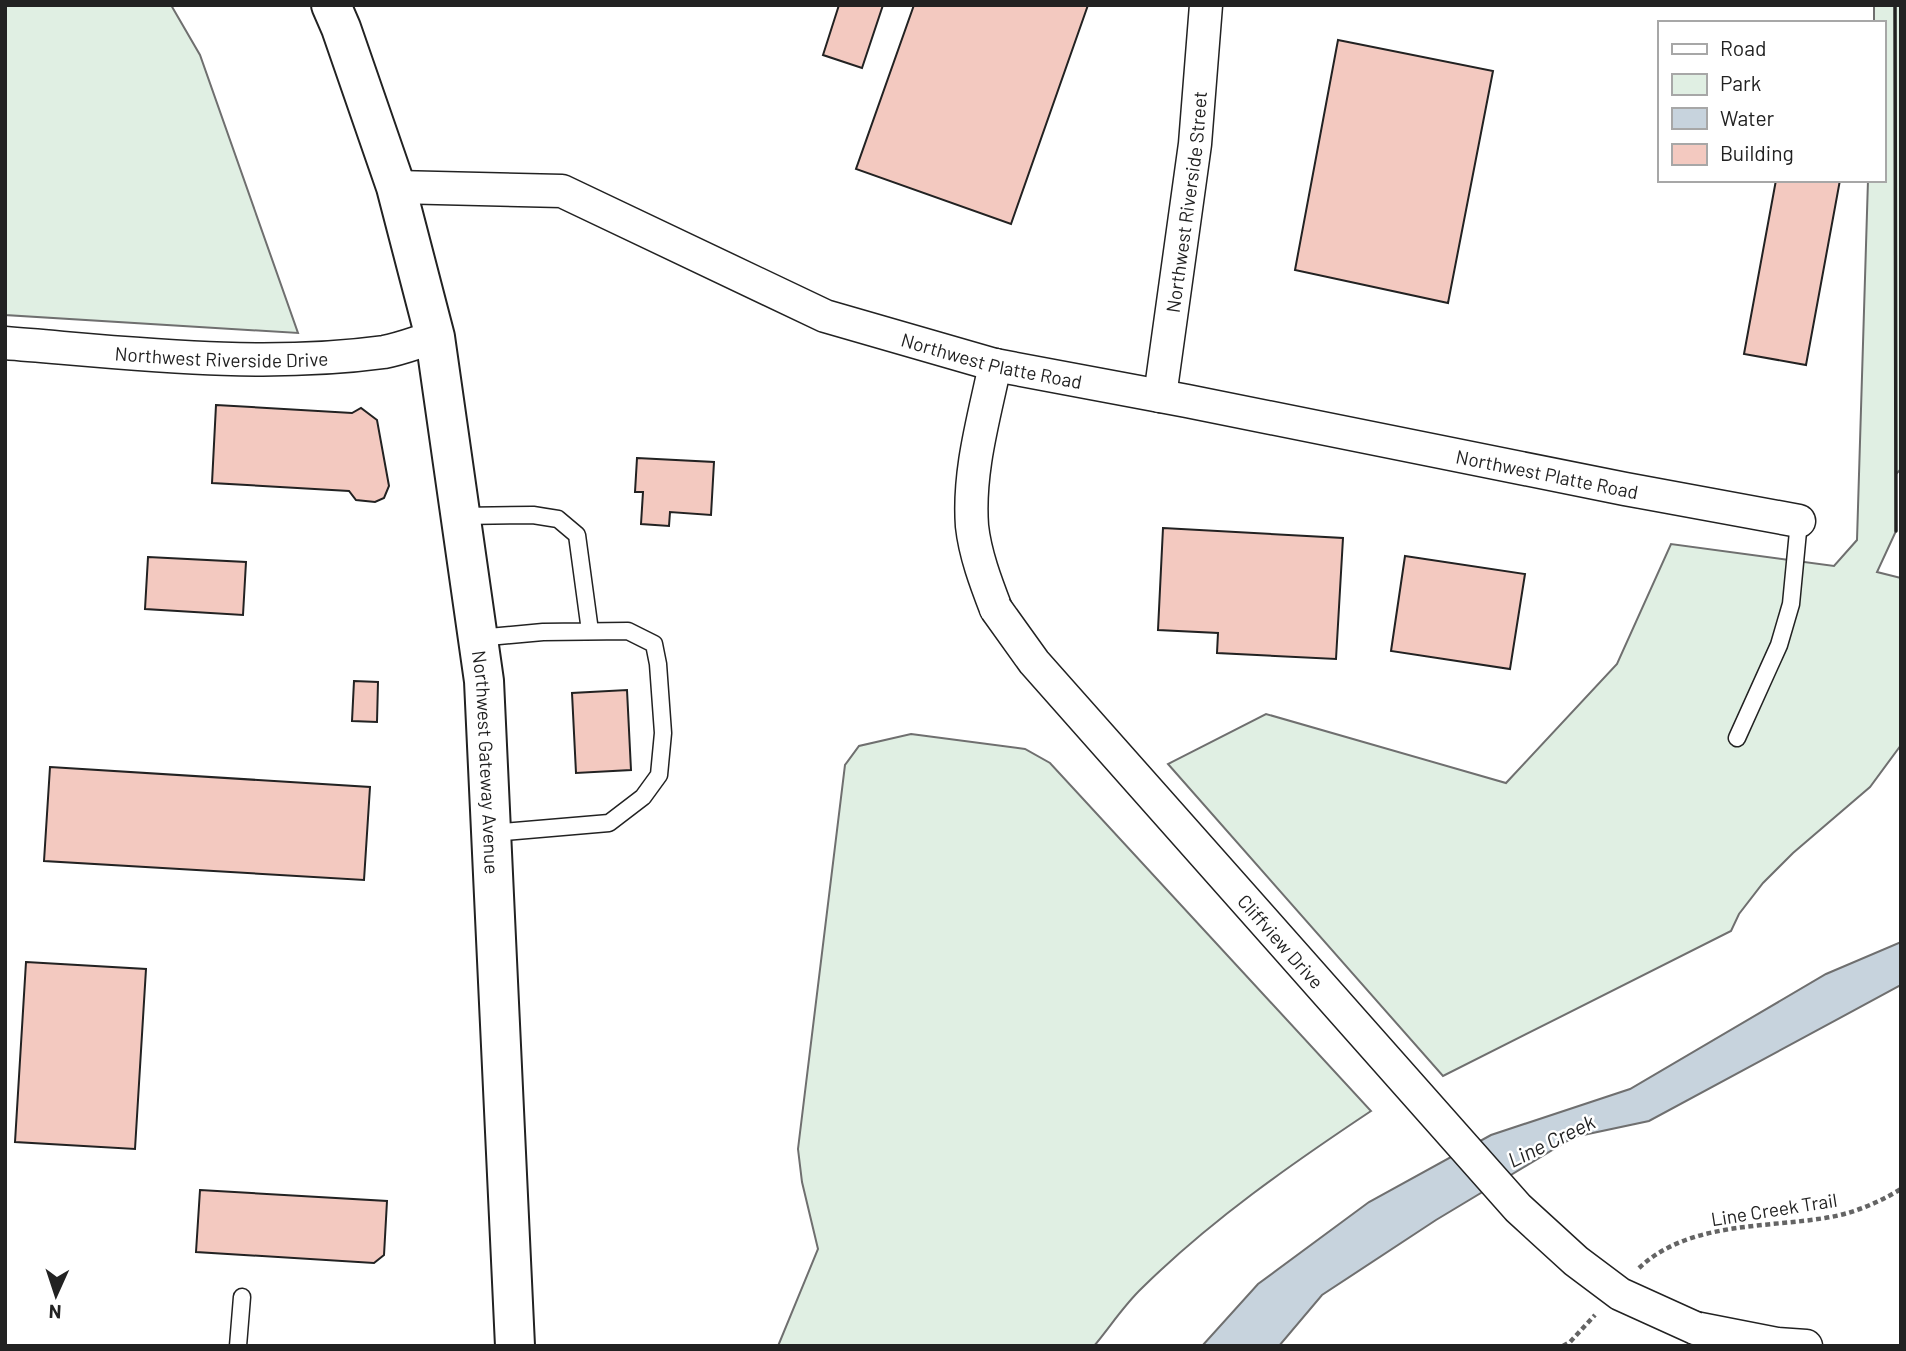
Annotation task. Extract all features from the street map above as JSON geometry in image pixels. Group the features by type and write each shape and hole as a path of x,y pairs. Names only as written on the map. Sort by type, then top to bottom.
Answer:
{"main road":[{"path":"331,5 396,187"},
{"name":"Northwest Gateway Avenue","path":"396,187 435,337 484,681 515,1346"}],"street":[{"name":"Northwest Riverside Street","path":"1160,396 1195,144 1206,5"},
{"name":"Northwest Platte Road","path":"396,187 562,191 825,316 995,365 1647,493 1799,520"},
{"name":"Northwest Riverside Drive","path":"5,343 210,359 322,357 386,352 435,337"},
{"name":"Cliffview Drive","path":"995,365 973,465 972,527 985,581 996,609 1034,662 1518,1208 1576,1262 1620,1294 1695,1328 1777,1344 1806,1346"}],"lane":[{"path":"460,516 533,515 558,519 577,535 590,631"},
{"path":"1737,738 1782,634 1791,604 1799,520"},
{"path":"478,638 628,631 654,644 663,733 659,775 643,797 609,823 492,834"},
{"path":"238,1346 242,1297"}],"path":[{"name":"Line Creek Trail","path":"1633,1275 1665,1247 1711,1232 1828,1218 1871,1205 1901,1189"},
{"path":"1563,1346 1597,1314"}],"green space":[{"path":"5,5 171,5 200,55 298,333 5,315"},
{"path":"1874,5 1901,5 1901,469 1896,474 1896,531 1877,572 1901,578 1901,745 1870,787 1793,853 1763,883 1739,914 1731,931 1443,1076 1168,764 1266,714 1506,783 1617,664 1671,544 1834,566 1857,540 1868,182 1885,182 1885,21 1874,21"},
{"path":"911,734 1025,749 1050,763 1371,1111 1223,1216 1135,1295 1094,1346 778,1346 818,1249 802,1182 798,1149 845,765 859,746"}],"water":[{"name":"Line Creek","path":"1901,942 1901,985 1649,1121 1574,1137 1436,1220 1322,1295 1279,1346 1202,1346 1258,1284 1369,1202 1491,1135 1630,1089 1826,974"}],"building":[{"path":"839,5 883,5 862,68 823,55"},
{"path":"914,5 1088,5 1011,224 856,169"},
{"path":"1338,40 1493,71 1448,303 1295,270"},
{"path":"1776,182 1840,182 1806,365 1744,354"},
{"path":"216,405 352,413 361,408 377,420 389,486 384,498 375,502 356,500 349,491 212,483"},
{"path":"637,458 714,462 711,515 670,512 669,526 641,524 643,492 635,492"},
{"path":"1163,528 1343,538 1336,659 1217,653 1218,633 1158,630"},
{"path":"1405,556 1525,574 1510,669 1391,651"},
{"path":"148,557 246,562 243,615 145,609"},
{"path":"354,681 378,682 377,722 352,721"},
{"path":"627,690 631,770 576,773 572,693"},
{"path":"50,767 370,787 364,880 44,861"},
{"path":"26,962 146,969 135,1149 15,1142"},
{"path":"200,1190 387,1201 384,1255 374,1263 196,1252"}],"wall":[{"path":"1895,5 1896,531"}]}
